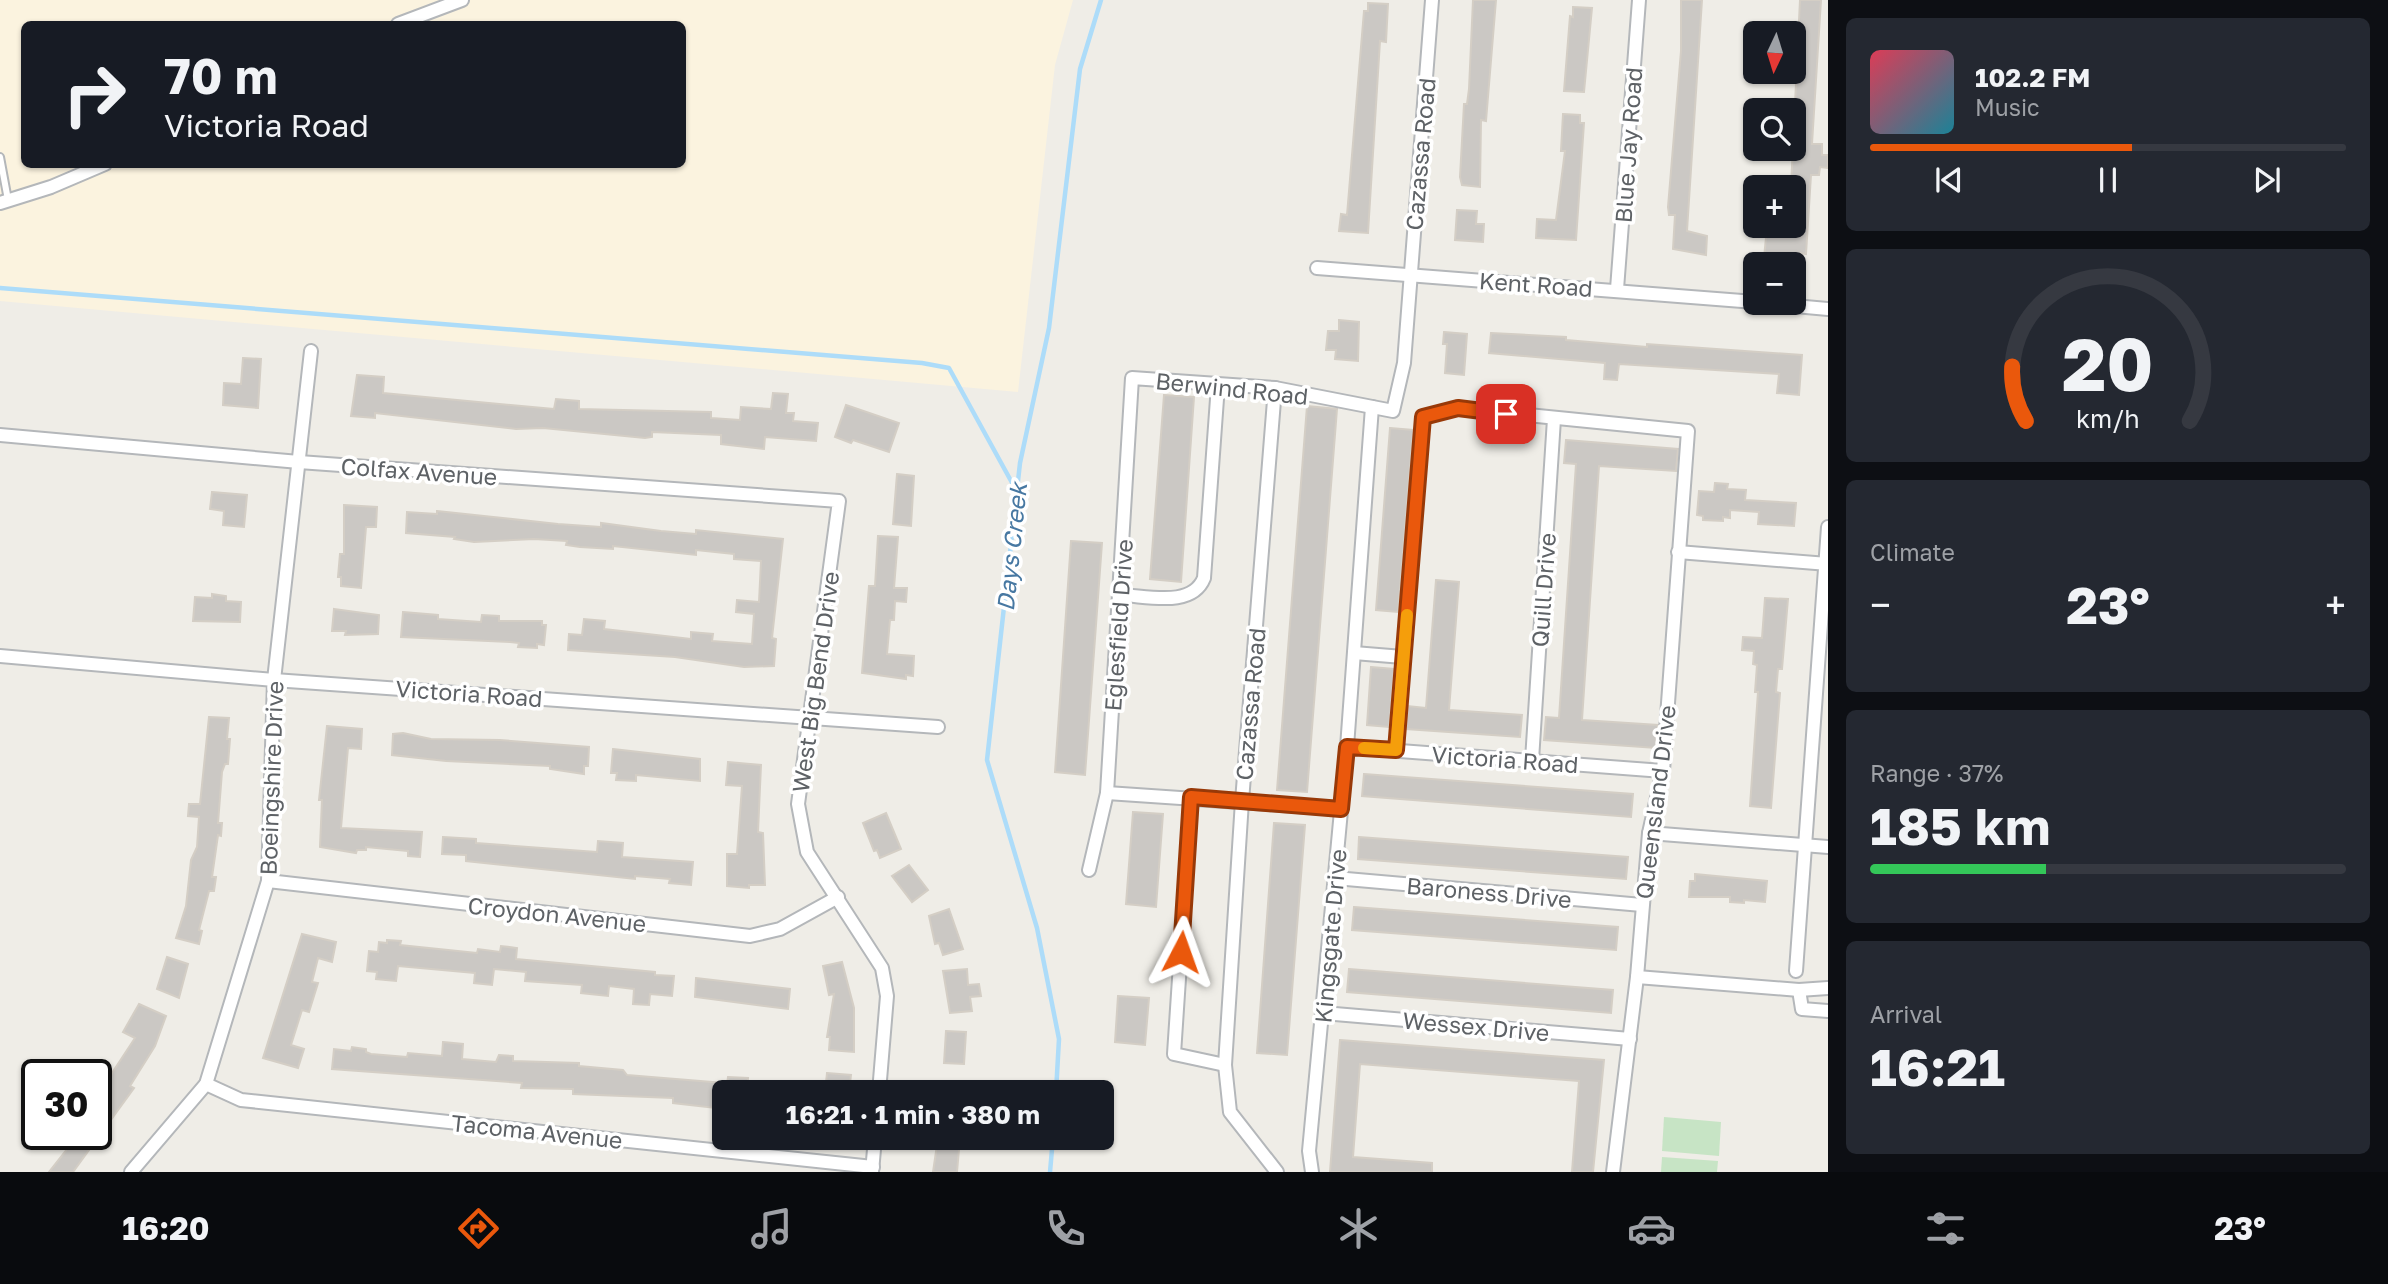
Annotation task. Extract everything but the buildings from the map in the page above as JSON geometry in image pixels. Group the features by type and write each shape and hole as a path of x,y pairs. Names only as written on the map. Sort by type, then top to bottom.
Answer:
{"street":[{"path":"404,21 444,2 462,0"},
{"name":"Cazassa Road","path":"1372,407 1393,411 1404,363 1432,0"},
{"name":"Blue Jay Road","path":"1617,289 1639,0"},
{"path":"4,202 94,168"},
{"name":"Kent Road","path":"1317,268 1617,289 1743,301"},
{"path":"1806,307 1828,309"},
{"name":"Boeingshire Drive","path":"131,1172 206,1084 268,881 274,680 311,351"},
{"name":"Berwind Road","path":"1132,378 1275,387 1372,407"},
{"name":"Eglesfield Drive","path":"1089,870 1107,793 1132,378"},
{"path":"1121,595 1188,597 1200,589 1205,578 1218,385"},
{"name":"Cazassa Road","path":"1275,387 1242,801 1225,1065 1230,1112 1277,1172"},
{"name":"Kingsgate Drive","path":"1312,1172 1309,1151 1347,747 1372,407"},
{"path":"1396,750 1423,417 1458,408 1555,419"},
{"name":"Queensland Drive","path":"1555,419 1688,431 1664,771 1649,833 1637,977 1613,1172"},
{"name":"Quill Drive","path":"1532,761 1555,419"},
{"name":"Colfax Avenue","path":"0,435 299,462 839,501"},
{"name":"West Big Bend Drive","path":"839,501 798,803 807,852 882,968 887,996 880,1080"},
{"path":"1796,971 1828,527"},
{"path":"1678,552 1827,564"},
{"path":"1354,653 1403,657"},
{"name":"Victoria Road","path":"0,656 274,680 938,727"},
{"name":"Victoria Road","path":"1347,747 1664,771"},
{"path":"1107,793 1341,809"},
{"path":"1191,797 1174,1055 1225,1065"},
{"path":"1649,833 1828,847"},
{"name":"Baroness Drive","path":"1335,878 1643,905"},
{"name":"Croydon Avenue","path":"268,881 750,936 780,929 838,897"},
{"path":"1637,977 1799,990 1828,988"},
{"path":"1799,990 1802,1009 1828,1011"},
{"name":"Wessex Drive","path":"1323,1013 1630,1039"},
{"name":"Tacoma Avenue","path":"206,1084 241,1100 872,1169"},
{"path":"872,1169 874,1150"}],"lane":[{"path":"0,157 4,202"}],"shaded area":[{"path":"0,0 1073,0 1055,65 1018,392 0,301"}],"green space":[{"path":"1664,1117 1721,1122 1719,1156 1662,1151"},
{"path":"1662,1157 1718,1161 1717,1172 1661,1172"}],"waterway":[{"name":"Days Creek","path":"1057,1080 1059,1039 1037,928 987,760 1020,463 1049,328 1080,69 1101,0"},
{"path":"0,288 922,363 949,368 1016,490"},
{"name":"Days Creek","path":"1050,1172 1052,1150"}],"slow traffic":[{"path":"1364,748 1396,750 1407,615"}],"route":[{"path":"1181,952 1191,797 1341,809 1347,747 1396,750 1423,417 1458,408 1506,414"}]}
